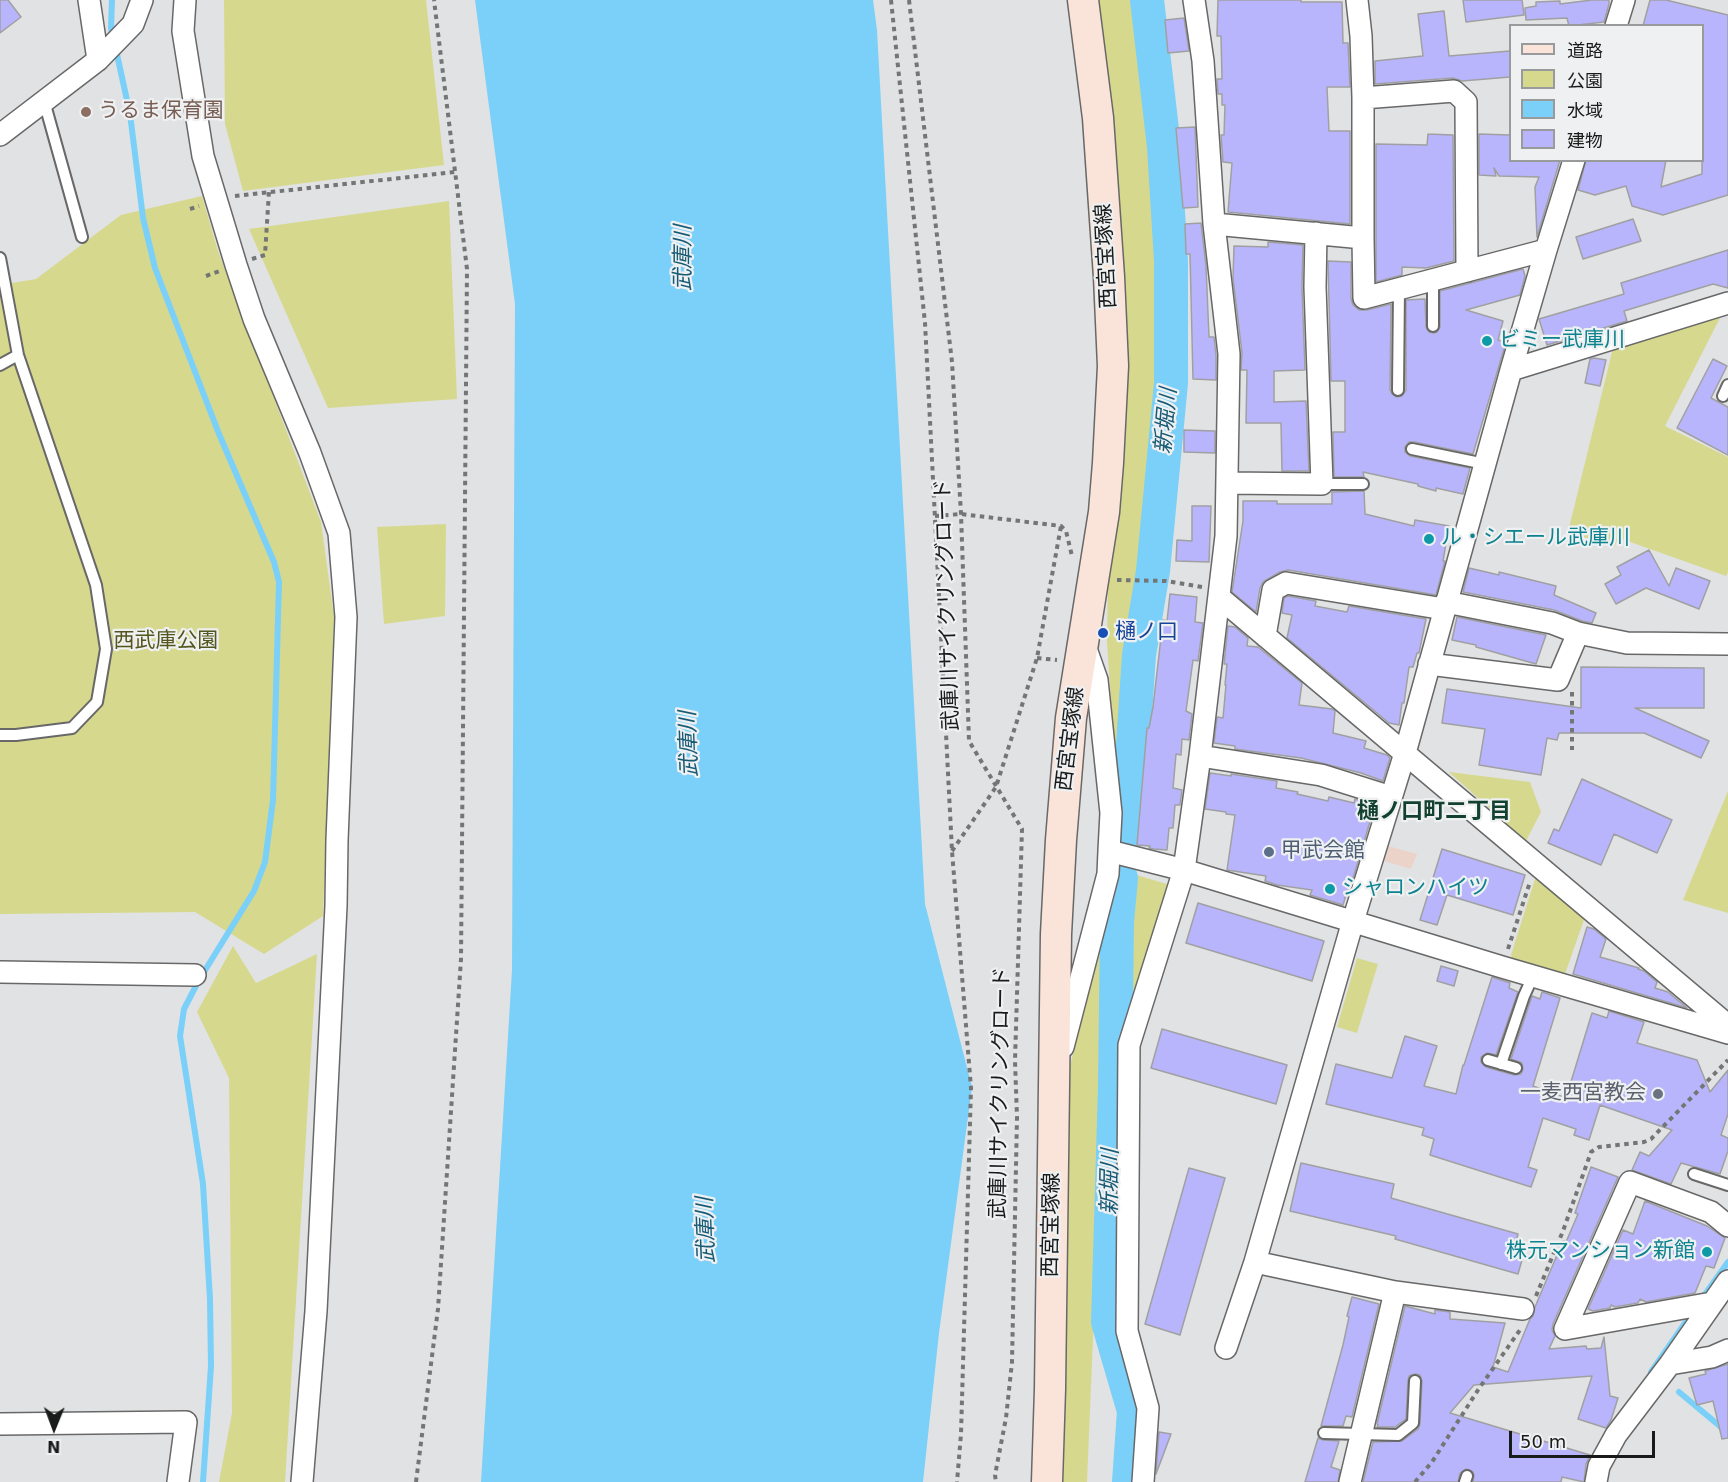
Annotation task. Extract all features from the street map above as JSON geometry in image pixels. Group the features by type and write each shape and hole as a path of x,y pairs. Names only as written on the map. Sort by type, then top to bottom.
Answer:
{"main road":[{"name":"西宮宝塚線","path":"1047,1482 1056,934 1060,840 1071,718 1104,512 1113,366 1098,118 1083,0"}],"street":[{"path":"89,0 98,60"},
{"path":"0,135 98,60 133,24 142,0"},
{"path":"185,0 183,31 203,156 254,319 310,453 339,533 346,617 336,906 317,1288 302,1482"},
{"path":"1143,1482 1148,1408 1127,1331 1129,1045 1184,870 1226,536 1228,354 1215,224 1203,60 1194,0"},
{"path":"1357,0 1363,98 1364,298 1546,250"},
{"path":"1617,24 1624,0"},
{"path":"1363,98 1455,92 1466,102 1467,271"},
{"path":"1226,1348 1255,1262 1353,921 1405,753 1511,370 1573,162"},
{"path":"1215,224 1363,238"},
{"path":"1227,483 1322,484 1315,287 1316,233"},
{"path":"1511,370 1728,303"},
{"path":"1265,636 1273,590 1286,583 1445,605 1552,623 1578,633 1627,643 1728,644"},
{"path":"1220,593 1265,636 1728,1027"},
{"path":"1429,664 1558,680 1578,633"},
{"path":"1053,1083 1108,874 1111,813 1097,680 1084,643"},
{"path":"1200,756 1321,775 1391,797"},
{"path":"1109,851 1184,870 1728,1033"},
{"path":"0,972 195,975"},
{"path":"1712,1304 1565,1329 1630,1182 1711,1212 1728,1226"},
{"path":"1255,1262 1395,1292 1526,1312"},
{"path":"1596,1482 1599,1466 1616,1436 1728,1281"},
{"path":"1350,1482 1395,1292"},
{"path":"1670,1364 1712,1357 1728,1350"},
{"path":"0,1424 186,1422 178,1482"}],"lane":[{"path":"44,101 82,237"},
{"path":"0,258 18,355 96,585 106,650 98,702 72,728 0,735"},
{"path":"1433,280 1433,326"},
{"path":"1398,390 1399,289"},
{"path":"0,365 18,355"},
{"path":"1723,396 1728,385"},
{"path":"1412,448 1485,464"},
{"path":"1322,484 1363,484"},
{"path":"1501,1064 1533,976"},
{"path":"1488,1060 1516,1068"},
{"path":"1694,1174 1728,1185"},
{"path":"1324,1433 1398,1435 1413,1423 1415,1381"}],"path":[{"path":"416,1482 438,1310 461,959 467,269 434,0"},
{"path":"891,0 925,323 952,851 971,1088 961,1434 957,1482"},
{"name":"武庫川サイクリングロード","path":"909,0 952,362 961,514 969,741 1022,829 1015,1061 1017,1117 1012,1362 1006,1418 995,1475 996,1482"},
{"path":"242,194 455,172"},
{"path":"265,255 269,191"},
{"path":"935,516 961,514 1061,526 1066,531 1072,558"},
{"path":"952,851 996,787 1037,658 1061,526"},
{"path":"1115,580 1166,581 1220,593"},
{"path":"1558,680 1572,689 1572,750"},
{"path":"1502,967 1536,864"},
{"path":"1415,1482 1432,1462 1526,1312 1563,1231 1591,1152 1599,1148 1651,1139 1728,1060"}],"shaded area":[{"path":"1388,846 1417,854 1411,869 1384,861"}],"green space":[{"path":"224,0 426,0 444,165 243,191 225,124"},
{"path":"1093,0 1136,0 1163,274 1160,394 1145,577 1126,763 1115,763 1107,642 1108,573"},
{"name":"西武庫公園","path":"202,196 218,251 321,522 334,617 323,916 264,954 195,912 0,914 0,285 36,279 121,215"},
{"path":"449,201 457,399 328,408 249,229"},
{"path":"1722,314 1665,426 1728,457 1728,572 1726,576 1619,538 1614,547 1568,532 1613,348"},
{"path":"446,524 445,616 384,624 377,527"},
{"path":"1449,772 1530,782 1541,812 1526,841"},
{"path":"1728,791 1728,913 1683,900"},
{"path":"1130,873 1170,885 1104,1073 1087,1482 1054,1482 1066,1083 1105,921 1113,922 1111,964 1121,966"},
{"path":"1536,876 1586,914 1564,977 1513,960 1511,955"},
{"path":"233,946 256,983 317,954 285,1482 219,1482 232,1413 229,1078 197,1012"},
{"path":"1357,958 1378,964 1357,1033 1337,1027"}],"water":[{"name":"武庫川","path":"475,0 873,0 877,30 925,904 972,1087 939,1333 923,1482 481,1482 512,970 515,304"}],"building":[{"path":"0,0 8,0 21,17 0,33"},
{"path":"1218,0 1342,2 1343,43 1348,43 1350,87 1327,87 1329,131 1350,131 1350,224 1228,212 1232,163 1223,162 1221,135 1224,135 1225,105 1222,105 1222,94 1218,94 1217,79 1222,79 1221,36 1217,36"},
{"path":"1463,0 1522,0 1524,15 1466,22"},
{"path":"1609,0 1604,22 1568,24 1567,18 1526,20 1525,8 1536,6 1536,2 1560,1 1560,4"},
{"path":"1650,0 1666,0 1728,15 1728,195 1663,215 1632,206 1626,186 1595,195 1578,190 1585,162 1666,162 1661,187 1702,174 1702,162 1704,162 1704,24 1644,24"},
{"path":"1444,11 1449,56 1509,51 1509,77 1462,81 1453,78 1375,84 1375,61 1423,56 1418,14"},
{"path":"1184,18 1189,51 1168,53 1165,20"},
{"path":"1195,127 1198,207 1183,208 1176,128"},
{"path":"1428,134 1453,135 1454,261 1426,268 1402,267 1402,275 1376,282 1376,144 1427,145"},
{"path":"1479,134 1509,135 1509,162 1559,162 1537,237 1535,187 1539,177 1499,176 1494,168 1496,176 1479,175"},
{"path":"1633,219 1641,241 1583,259 1576,237"},
{"path":"1201,223 1206,266 1209,337 1214,337 1216,380 1193,379 1190,254 1186,254 1185,224"},
{"path":"1268,242 1303,245 1305,370 1274,371 1274,402 1306,401 1309,471 1282,471 1281,423 1246,423 1247,370 1241,370 1242,353 1233,278 1234,246 1268,247"},
{"path":"1728,250 1728,288 1713,284 1624,311 1627,321 1547,345 1539,319 1624,294 1621,283"},
{"path":"1328,261 1351,262 1351,298 1353,305 1359,310 1391,304 1390,390 1397,397 1402,396 1406,390 1406,300 1425,299 1426,327 1429,332 1434,333 1440,327 1440,291 1523,269 1525,276 1520,295 1466,310 1503,321 1498,340 1506,342 1473,454 1414,442 1409,442 1405,447 1405,452 1410,456 1470,468 1463,494 1436,488 1436,491 1418,486 1418,484 1363,472 1364,477 1334,477 1333,432 1345,432 1345,381 1331,381"},
{"path":"1590,359 1606,360 1600,386 1585,383"},
{"path":"1713,359 1727,366 1711,398 1728,407 1728,455 1677,428"},
{"path":"1184,430 1215,431 1215,453 1184,452"},
{"path":"1364,491 1365,514 1414,526 1415,520 1449,526 1443,561 1445,561 1436,595 1288,570 1263,582 1256,612 1232,592 1243,521 1243,501 1277,501 1277,504 1332,504 1332,492"},
{"path":"1192,506 1211,506 1209,562 1176,561 1177,540 1192,541"},
{"path":"1649,550 1669,586 1676,568 1710,581 1699,609 1646,588 1616,604 1605,584 1621,575 1617,567"},
{"path":"1469,568 1499,575 1499,572 1556,586 1554,595 1596,613 1592,623 1554,610 1463,592"},
{"path":"1170,594 1197,597 1195,622 1203,623 1198,661 1193,660 1186,711 1192,714 1189,740 1182,739 1181,755 1176,754 1173,788 1182,790 1180,805 1175,805 1173,828 1169,828 1167,850 1137,845 1147,728 1149,728 1153,707 1163,620 1167,621"},
{"path":"1288,596 1316,601 1315,606 1347,612 1349,606 1426,619 1419,653 1417,653 1413,667 1409,667 1399,725 1389,723 1287,638 1292,615 1282,613 1284,598"},
{"path":"1457,617 1546,635 1536,664 1452,640"},
{"path":"1228,626 1235,627 1248,638 1247,646 1258,647 1302,683 1299,705 1335,711 1333,733 1366,741 1364,748 1390,758 1383,781 1301,758 1235,749 1235,746 1214,743 1217,717 1223,718 1227,664 1224,664"},
{"path":"1581,667 1704,668 1704,708 1635,708 1709,741 1701,758 1644,733 1559,733 1557,740 1547,738 1541,775 1479,765 1485,729 1442,723 1447,689 1581,708"},
{"path":"1210,773 1277,781 1276,788 1328,801 1329,797 1354,803 1355,799 1375,805 1343,905 1310,895 1312,890 1265,881 1266,876 1227,870 1235,815 1205,809"},
{"path":"1582,779 1672,820 1657,853 1614,834 1601,865 1548,843 1554,829 1559,831"},
{"path":"1442,849 1525,875 1513,915 1447,895 1437,925 1420,920"},
{"path":"1198,903 1324,941 1312,981 1186,943"},
{"path":"1587,927 1594,929 1606,939 1600,957 1639,968 1657,982 1655,988 1668,992 1687,1008 1573,974"},
{"path":"1441,966 1458,971 1454,986 1437,981"},
{"path":"1492,977 1510,983 1509,988 1518,992 1496,1055 1487,1053 1481,1057 1481,1062 1486,1067 1514,1075 1521,1074 1522,1063 1511,1059 1532,996 1540,999 1542,992 1560,998 1533,1086 1566,1098 1592,1013 1607,1018 1609,1011 1644,1022 1637,1043 1697,1060 1710,1092 1728,1070 1728,1114 1721,1135 1728,1138 1728,1151 1720,1174 1681,1163 1671,1184 1632,1170 1640,1152 1649,1156 1672,1130 1600,1105 1589,1140 1574,1135 1576,1129 1543,1118 1528,1167 1537,1170 1531,1187 1430,1155 1434,1139 1422,1135 1424,1128 1326,1104 1336,1064 1392,1078 1405,1036 1437,1046 1424,1086 1456,1094 1463,1065"},
{"path":"1162,1029 1287,1065 1276,1104 1151,1068"},
{"path":"1301,1163 1394,1184 1391,1198 1518,1234 1512,1257 1522,1260 1518,1274 1395,1239 1396,1236 1290,1211"},
{"path":"1591,1167 1618,1177 1553,1324 1552,1330 1555,1336 1549,1349 1586,1346 1587,1349 1601,1348 1604,1337 1610,1396 1618,1398 1611,1420 1606,1428 1578,1419 1592,1376 1474,1385 1450,1413 1590,1455 1586,1464 1584,1482 1562,1477 1561,1482 1473,1482 1473,1472 1466,1469 1460,1473 1458,1482 1363,1482 1373,1442 1402,1441 1418,1429 1420,1424 1422,1381 1420,1375 1415,1374 1409,1376 1408,1380 1406,1419 1395,1427 1377,1427 1405,1306 1435,1314 1435,1310 1450,1312 1450,1319 1505,1323 1493,1367 1508,1372 1563,1241 1566,1242 1578,1214 1575,1213"},
{"path":"1189,1168 1225,1178 1180,1335 1145,1324"},
{"path":"1645,1201 1707,1226 1725,1238 1714,1268 1706,1266 1695,1293 1646,1302 1640,1299 1638,1303 1615,1307 1611,1305 1610,1308 1593,1311 1588,1309 1623,1230 1633,1234"},
{"path":"1352,1297 1379,1304 1352,1417 1346,1416 1343,1426 1321,1426 1343,1345"},
{"path":"1728,1364 1728,1438 1722,1439 1713,1401 1697,1405 1689,1378 1706,1374 1705,1371"},
{"path":"1159,1432 1171,1434 1156,1474"},
{"path":"1318,1438 1339,1441 1331,1467 1340,1470 1338,1482 1305,1482"}],"waterway":[{"path":"112,0 113,37"},
{"name":"新堀川","path":"1124,841 1139,655 1153,571 1171,383 1171,261 1164,147 1147,0"},
{"path":"116,50 130,114 143,218 155,268 219,434 274,562 279,582 273,800 265,862 254,891 199,980 184,1009 180,1036 203,1184 210,1299 211,1366 203,1482"},
{"name":"新堀川","path":"1121,878 1117,922 1108,1322 1134,1411 1129,1482"},
{"path":"1701,1300 1728,1262"},
{"path":"1651,1372 1692,1313"},
{"path":"1679,1392 1728,1433"}],"place":[{"name":"うるま保育園","path":"86,112"},
{"name":"ビミー武庫川","path":"1487,341"},
{"name":"ル・シエール武庫川","path":"1429,539"},
{"name":"樋ノ口","path":"1103,633"},
{"name":"甲武会館","path":"1269,852"},
{"name":"シャロンハイツ","path":"1330,889"},
{"name":"一麦西宮教会","path":"1658,1094"},
{"name":"株元マンション新館","path":"1707,1252"}],"district":[{"name":"樋ノ口町二丁目","path":"1434,812"}]}
